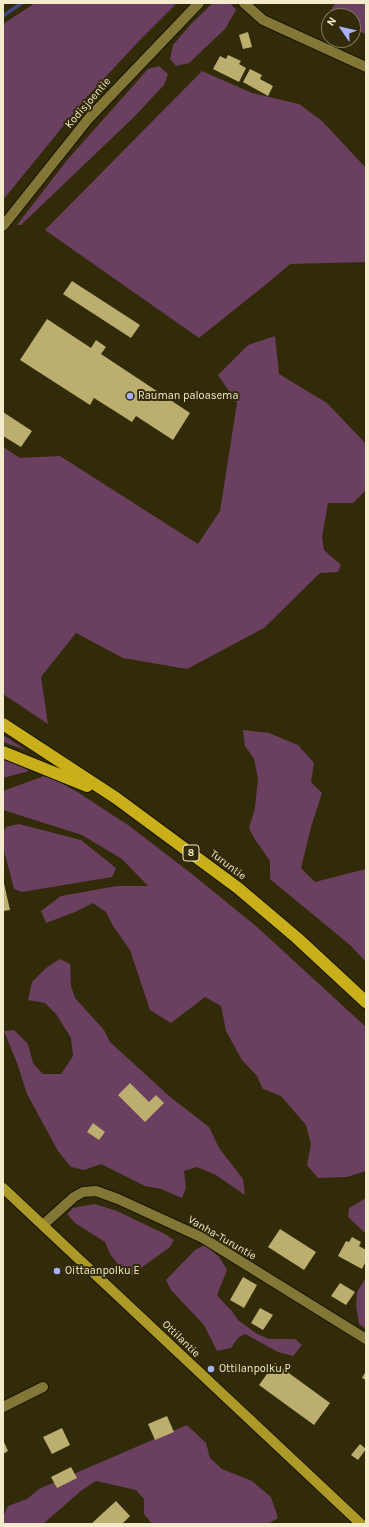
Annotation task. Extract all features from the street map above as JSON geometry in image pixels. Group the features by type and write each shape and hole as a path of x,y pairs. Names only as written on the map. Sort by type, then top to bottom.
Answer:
{"highway":[{"name":"Turuntie","path":"3,724 116,798 238,888 297,938 366,1002"},
{"path":"3,752 116,798"}],"main road":[{"name":"Ottilantie","path":"3,1188 361,1524"}],"street":[{"name":"Kodisjoentie","path":"3,226 89,118 199,3"},
{"path":"244,3 263,20 366,67"},
{"name":"Vanha-Turuntie","path":"43,1225 82,1192 96,1191 118,1199 203,1238 366,1339"},
{"path":"3,1406 43,1387"}],"shaded area":[{"path":"35,3 177,3 86,98 3,200 3,24"},
{"path":"213,3 230,3 236,10 225,29 189,63 176,66 170,59 173,45 192,23"},
{"path":"335,3 366,3 366,34 361,32 361,8 332,8"},
{"path":"159,66 168,74 164,85 133,118 21,225 17,225 68,159 148,69"},
{"path":"202,71 252,93 299,104 322,121 366,168 366,262 290,264 199,338 45,230"},
{"path":"275,336 279,374 327,403 366,444 366,490 353,503 328,503 322,537 324,550 341,565 338,572 320,573 264,628 187,669 123,658 76,633 41,677 48,724 3,694 3,447 20,458 60,456 198,544 220,511 237,403 218,375 248,345"},
{"path":"243,730 269,733 298,745 314,763 311,782 322,793 311,827 301,868 315,882 366,869 366,962 350,945 270,879 270,861 249,828 255,808 258,778 254,759 245,746"},
{"path":"3,735 26,750 3,742"},
{"path":"3,757 22,766 29,771 3,778"},
{"path":"47,775 79,793 128,825 192,874 257,927 366,1027 366,1171 347,1177 318,1178 307,1165 311,1144 306,1125 281,1096 263,1089 257,1076 242,1060 226,1031 221,1006 205,997 171,1023 150,1010 130,950 113,926 106,912 93,903 75,912 46,923 41,911 61,896 117,886 148,886 122,859 82,835 3,810 3,791"},
{"path":"19,824 81,840 116,868 112,877 22,892 14,889 3,847 3,832 6,827"},
{"path":"60,959 70,964 71,986 75,998 104,1030 110,1042 169,1096 209,1127 219,1148 243,1179 245,1195 216,1175 197,1167 184,1171 186,1188 182,1198 161,1189 145,1186 101,1164 84,1170 71,1167 58,1151 27,1094 17,1063 4,1031 14,1030 28,1044 33,1063 43,1074 61,1074 73,1056 71,1038 56,1014 45,1003 28,1000 32,982 46,968"},
{"path":"366,1198 366,1234 348,1217 349,1208"},
{"path":"95,1204 117,1211 165,1234 174,1240 170,1247 141,1268 136,1276 125,1273 110,1254 105,1242 75,1223 67,1214 73,1208"},
{"path":"205,1245 219,1257 227,1270 217,1295 238,1320 257,1334 269,1339 295,1339 302,1345 293,1356 278,1352 245,1334 238,1338 231,1348 217,1351 204,1325 171,1290 166,1280 195,1250"},
{"path":"366,1277 366,1329 359,1324 356,1306 357,1292"},
{"path":"187,1425 206,1443 210,1458 222,1469 252,1481 271,1497 278,1518 268,1524 152,1524 144,1514 144,1499 136,1490 96,1481 82,1490 43,1524 3,1523 3,1517 8,1506 27,1499 39,1489"}],"building":[{"path":"248,32 252,47 243,49 239,35"},
{"path":"228,55 241,61 239,64 246,68 239,82 213,69 220,56 226,59"},
{"path":"250,69 262,75 260,79 273,86 268,96 243,82"},
{"path":"72,281 140,325 131,338 63,294"},
{"path":"47,319 91,348 96,340 106,347 101,354 190,413 173,440 136,416 132,422 94,398 90,405 20,360"},
{"path":"3,412 32,431 21,447 3,436"},
{"path":"3,879 10,910 3,911"},
{"path":"130,1083 149,1102 156,1095 164,1103 145,1122 118,1095"},
{"path":"93,1123 105,1132 99,1140 87,1132"},
{"path":"280,1229 316,1252 304,1270 268,1247"},
{"path":"352,1237 361,1242 359,1246 366,1250 366,1261 362,1269 338,1256 346,1241 349,1242"},
{"path":"243,1277 257,1285 244,1308 230,1300"},
{"path":"340,1283 355,1292 346,1305 331,1296"},
{"path":"260,1308 273,1315 263,1330 251,1323"},
{"path":"275,1363 330,1403 314,1425 259,1385"},
{"path":"366,1371 366,1380 362,1378"},
{"path":"167,1416 174,1432 155,1440 148,1424"},
{"path":"62,1428 70,1445 52,1454 43,1437"},
{"path":"3,1440 8,1451 3,1454"},
{"path":"360,1444 366,1449 358,1460 351,1455"},
{"path":"71,1467 77,1478 57,1488 51,1477"},
{"path":"116,1501 130,1516 122,1524 91,1524"}],"waterway":[{"path":"3,16 22,3"}],"place":[{"name":"Rauman paloasema","path":"130,396"},
{"name":"Oittaanpolku E","path":"57,1271"},
{"name":"Ottilanpolku P","path":"211,1369"}]}
